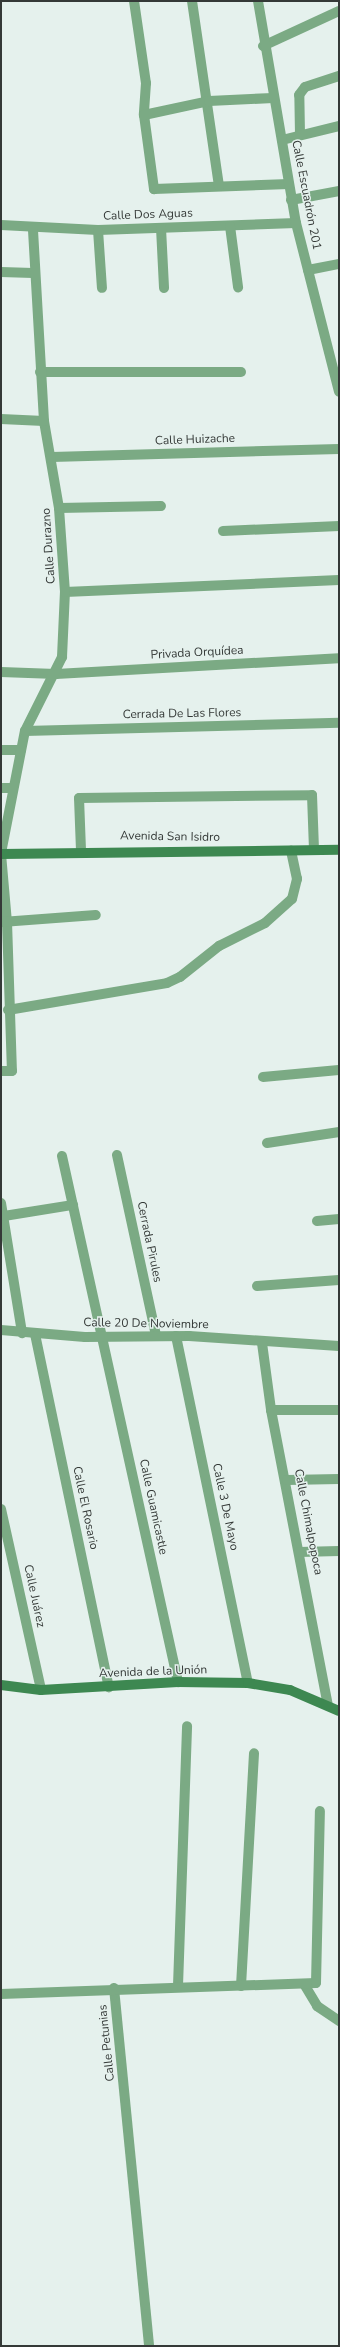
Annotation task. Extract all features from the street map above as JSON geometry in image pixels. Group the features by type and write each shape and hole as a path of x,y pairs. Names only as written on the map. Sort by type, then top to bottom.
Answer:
{"main road":[{"name":"Avenida San Isidro","path":"1,854 81,850 339,850"},
{"name":"Avenida de la Unión","path":"1,1685 41,1690 178,1682 248,1683 290,1690 339,1712"}],"street":[{"path":"134,1 146,83 144,115 154,189 288,184"},
{"path":"192,1 209,101 219,186"},
{"name":"Calle Escuadrón 201","path":"258,1 263,46 282,140 291,200 339,392"},
{"path":"263,46 339,11"},
{"path":"300,134 299,95 305,88 339,76"},
{"path":"144,115 209,101 273,98"},
{"path":"282,140 300,134 339,126"},
{"path":"291,200 339,191"},
{"name":"Calle Dos Aguas","path":"1,225 33,228 98,230 296,223"},
{"path":"230,226 238,287"},
{"name":"Calle Durazno","path":"1,1071 12,1071 5,1004 1,854 25,731 56,674 62,657 65,592 59,508 52,456 44,421 33,273 33,228"},
{"path":"161,228 164,288"},
{"path":"98,230 102,288"},
{"path":"308,270 339,264"},
{"path":"1,272 33,273"},
{"path":"40,372 241,372"},
{"path":"1,419 44,421"},
{"name":"Calle Huizache","path":"52,456 339,449"},
{"path":"59,508 161,506"},
{"path":"224,531 339,526"},
{"path":"65,592 339,580"},
{"name":"Privada Orquídea","path":"1,672 56,674 339,658"},
{"name":"Cerrada De Las Flores","path":"25,731 339,723"},
{"path":"1,750 21,750"},
{"path":"1,788 13,788"},
{"path":"81,850 79,798 312,795 314,850"},
{"path":"5,1004 167,983 180,977 219,946 265,923 292,900 297,879 291,851"},
{"path":"4,922 96,914"},
{"path":"263,1077 339,1070"},
{"path":"267,1143 339,1132"},
{"name":"Cerrada Pirules","path":"118,1155 156,1336"},
{"path":"62,1156 102,1337"},
{"path":"1,1203 22,1333"},
{"path":"4,1216 73,1205"},
{"path":"316,1221 339,1219"},
{"path":"257,1286 339,1280"},
{"name":"Calle 20 De Noviembre","path":"1,1330 35,1334 102,1337 176,1336 262,1343 339,1346"},
{"name":"Calle El Rosario","path":"35,1334 109,1687"},
{"name":"Calle 3 De Mayo","path":"176,1336 248,1683"},
{"name":"Calle Guamicastle","path":"102,1337 178,1682"},
{"name":"Calle Chimalpopoca","path":"262,1343 271,1410 287,1480 328,1706"},
{"path":"271,1410 339,1410"},
{"path":"287,1480 339,1479"},
{"name":"Calle Juárez","path":"1,1508 41,1690"},
{"path":"299,1552 339,1552"},
{"path":"178,1986 187,1726"},
{"path":"241,1986 254,1753"},
{"path":"320,1811 316,1983 304,1984 317,2006 339,2022"},
{"name":"Calle Petunias","path":"149,2346 114,1988 304,1984"},
{"path":"1,1994 114,1988"}]}
